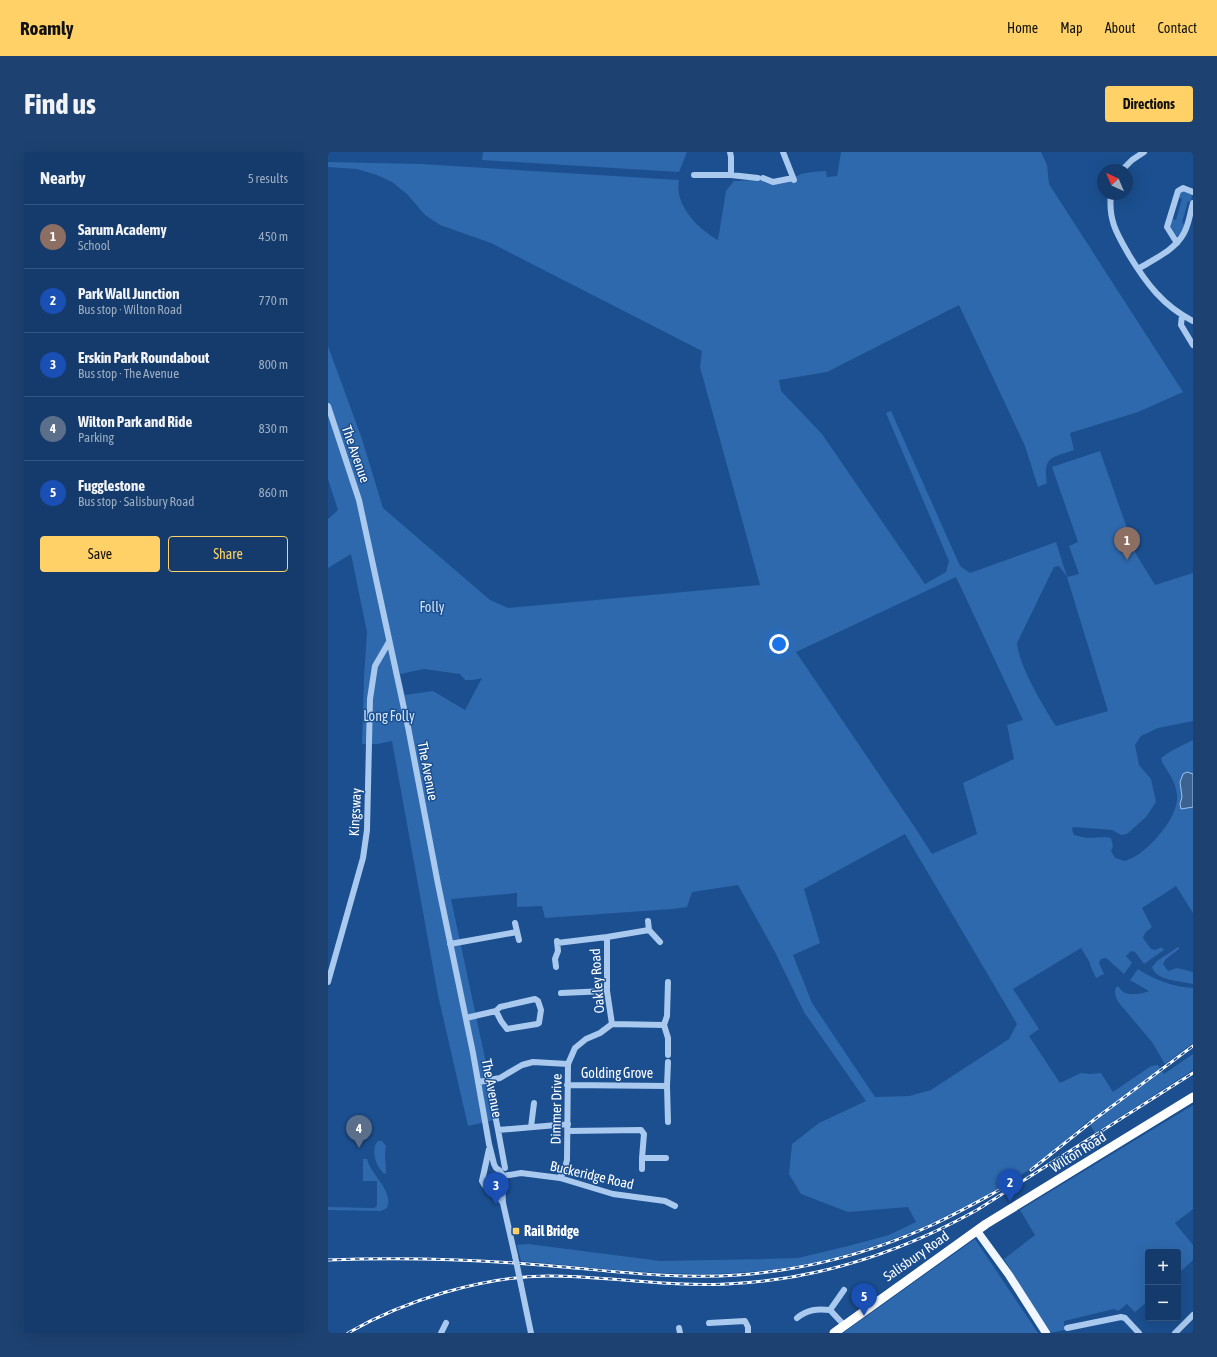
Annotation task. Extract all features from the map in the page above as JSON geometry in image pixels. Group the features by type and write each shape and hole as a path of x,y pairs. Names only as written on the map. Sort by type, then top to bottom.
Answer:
{"highway":[{"name":"Wilton Road","path":"976,1231 1193,1097"},
{"name":"Salisbury Road","path":"834,1333 976,1231"}],"main road":[{"path":"976,1231 1009,1275 1046,1333"}],"street":[{"path":"730,152 731,175"},
{"path":"694,175 731,175 760,178 773,182 794,179 783,152"},
{"path":"1128,164 1144,152"},
{"path":"1177,243 1167,227 1178,191 1182,188 1193,192"},
{"path":"1111,200 1110,211 1114,228 1138,269 1156,293 1173,309 1193,321"},
{"path":"1138,269 1177,243 1185,232 1193,203"},
{"path":"1182,315 1181,325 1193,345"},
{"name":"The Avenue","path":"328,406 359,500 408,727 490,1144 496,1168 503,1176"},
{"name":"Kingsway","path":"328,982 363,858 367,830 370,699 375,666 389,642"},
{"path":"648,921 649,930 660,942"},
{"path":"515,923 519,940"},
{"name":"Oakley Road","path":"556,966 555,959 558,951 557,941 606,937 649,930"},
{"path":"450,944 517,932"},
{"name":"Oakley Road","path":"606,937 607,991 612,1024"},
{"path":"664,1025 667,1016 668,982"},
{"path":"561,993 607,991"},
{"path":"466,1018 496,1011 500,1007 535,999 538,1001 541,1010 539,1023 507,1029 496,1011"},
{"name":"Oakley Road","path":"568,1064 580,1043 591,1036 600,1033 612,1024 664,1025"},
{"name":"Golding Grove","path":"664,1025 668,1038 668,1122"},
{"path":"479,1082 500,1078 522,1065 533,1062 568,1064"},
{"name":"Dimmer Drive","path":"560,1178 564,1172 567,1160 568,1064"},
{"name":"Golding Grove","path":"567,1085 667,1086"},
{"path":"491,1094 504,1168"},
{"path":"532,1127 534,1103"},
{"path":"498,1130 532,1127 641,1130 644,1134 642,1169"},
{"name":"The Avenue","path":"484,1173 490,1144"},
{"path":"642,1158 666,1158"},
{"path":"496,1168 489,1168 482,1177 484,1184 493,1189 504,1203"},
{"name":"Buckeridge Road","path":"503,1176 521,1173 560,1178 613,1194 665,1201 675,1206"},
{"path":"503,1176 502,1184 504,1203 531,1333"},
{"path":"493,1189 502,1184"},
{"path":"830,1310 844,1290"},
{"path":"797,1318 805,1312 815,1309 830,1310 844,1325"},
{"path":"1175,1333 1193,1315"},
{"path":"1067,1328 1121,1316 1139,1333"},
{"path":"709,1323 745,1321 748,1327 748,1333"},
{"path":"441,1333 446,1323"}],"green space":[{"path":"483,152 687,152 679,172 482,160"},
{"path":"841,152 1041,152 1047,165 1049,184 1183,392 1138,412 1070,433 1074,450 1050,459 1046,468 1047,483 1038,487 1025,446 959,305 827,372 779,380 781,391 822,434 925,584 946,572 949,561 886,413 891,411 960,566 970,573 1056,542 1067,577 1079,574 1069,546 1078,542 1052,467 1100,451 1136,554 1155,585 1193,573 1193,721 1158,728 1141,736 1135,745 1139,765 1151,779 1156,802 1146,817 1127,834 1121,835 1112,830 1073,827 1072,830 1074,835 1087,838 1111,838 1113,846 1111,851 1115,858 1125,861 1139,854 1152,843 1170,820 1177,803 1175,786 1161,758 1193,740 1193,913 1176,886 1142,908 1152,927 1145,933 1143,938 1151,949 1155,950 1162,947 1164,950 1144,964 1135,952 1131,951 1126,956 1132,963 1124,974 1106,958 1101,959 1099,963 1104,974 1096,978 1090,963 1081,948 1013,989 1039,1029 1029,1036 1060,1083 1081,1073 1101,1073 1113,1092 1151,1066 1158,1065 1164,1074 1193,1054 1193,1070 1095,1133 1088,1121 1032,1167 1011,1181 960,1209 898,1237 833,1258 767,1270 707,1274 654,1273 521,1261 517,1245 528,1244 661,1261 798,1258 889,1235 916,1222 908,1207 848,1212 801,1194 789,1174 792,1144 819,1123 866,1101 804,1012 775,952 738,885 692,892 687,907 545,918 542,906 517,907 517,893 451,899 498,1119 468,1126 438,995 392,741 378,744 362,744 367,632 351,554 328,568 328,519 338,510 328,479 328,346 362,439 383,508 490,600 508,608 760,585 700,367 702,351 491,243 440,225 425,215 407,194 392,182 377,175 357,169 328,167 328,162 421,164 679,180 678,189 680,198 689,215 703,230 718,240 726,191 734,181 775,179 789,180 801,174 826,171 827,177 837,176","holes":["1059,566 1067,577 1108,711 1056,726 1038,697 1022,663 1017,643 1054,567","956,577 1023,720 1007,725 1014,759 963,783 977,834 932,854 796,652","424,669 460,674 465,680 482,678 465,710 433,691 405,695 400,674","905,834 1017,1024 1009,1039 931,1090 909,1096 875,1097 812,1003 793,955 820,943 804,889"]},
{"path":"1183,191 1192,194 1191,202 1188,201 1182,223 1185,224 1183,230 1177,237 1170,225 1172,219 1176,220 1182,199 1178,197 1180,192"},
{"path":"1178,947 1179,949 1166,959 1163,964 1168,971 1177,968 1193,972 1193,984 1164,978 1154,972 1152,967 1157,961"},
{"path":"1138,969 1164,982 1193,988 1193,1043 1165,1064 1152,1042 1119,1003 1115,994 1117,986 1127,994 1139,994 1149,991 1130,980"},
{"path":"1193,1105 1193,1209 1175,1223 1193,1245 1193,1260 1181,1271 1181,1249 1145,1249 1145,1304 1135,1312 1127,1304 1118,1311 1114,1309 1064,1321 1064,1330 1050,1333 1004,1259 1035,1235 1020,1210"},
{"path":"378,1141 382,1141 386,1146 386,1173 384,1174 377,1164 374,1153 375,1145"},
{"path":"363,1159 367,1159 369,1165 385,1189 388,1202 387,1208 381,1211 328,1210 328,1207 374,1208 377,1206 377,1181 363,1181"},
{"path":"975,1239 1038,1333 843,1333"}],"shaded area":[{"path":"1187,772 1193,774 1193,807 1181,809 1180,804 1182,797 1180,782 1183,774"}],"railway":[{"path":"1031,1170 1095,1119 1193,1046"},
{"path":"348,1333 370,1321 418,1301 444,1292 497,1280 523,1277 570,1276 660,1283 705,1285 727,1284 793,1277 856,1262 918,1239 977,1210 1193,1073"},
{"path":"328,1260 460,1260 639,1274 688,1276 763,1273 837,1259 885,1244 941,1221 1003,1188"}],"place":[{"name":"Sarum Academy","path":"1127,560"},
{"name":"Wilton Park and Ride","path":"359,1148"},
{"name":"Park Wall Junction","path":"1010,1202"},
{"name":"Erskin Park Roundabout","path":"496,1205"},
{"name":"Rail Bridge","path":"516,1231"},
{"name":"Fugglestone","path":"864,1316"}],"park label":[{"name":"Folly","path":"432,607"},
{"name":"Long Folly","path":"389,716"}]}
